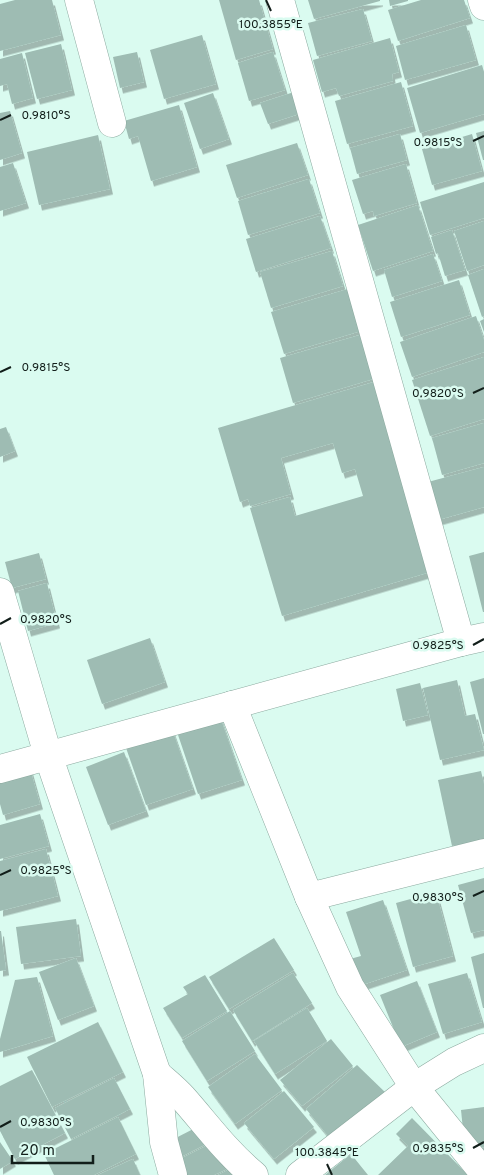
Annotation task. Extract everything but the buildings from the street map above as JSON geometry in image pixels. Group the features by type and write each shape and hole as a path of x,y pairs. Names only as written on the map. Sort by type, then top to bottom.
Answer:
{"street":[{"path":"79,0 112,122"},
{"path":"0,769 472,640 280,0"},
{"path":"482,0 484,6"},
{"path":"0,592 48,755 157,1074 164,1142 173,1175"},
{"path":"232,705 310,898 350,987 414,1087 484,1173"},
{"path":"310,898 484,853"},
{"path":"300,1175 414,1087 454,1062 484,1048"},
{"path":"157,1074 181,1096 219,1141 254,1175"}]}
